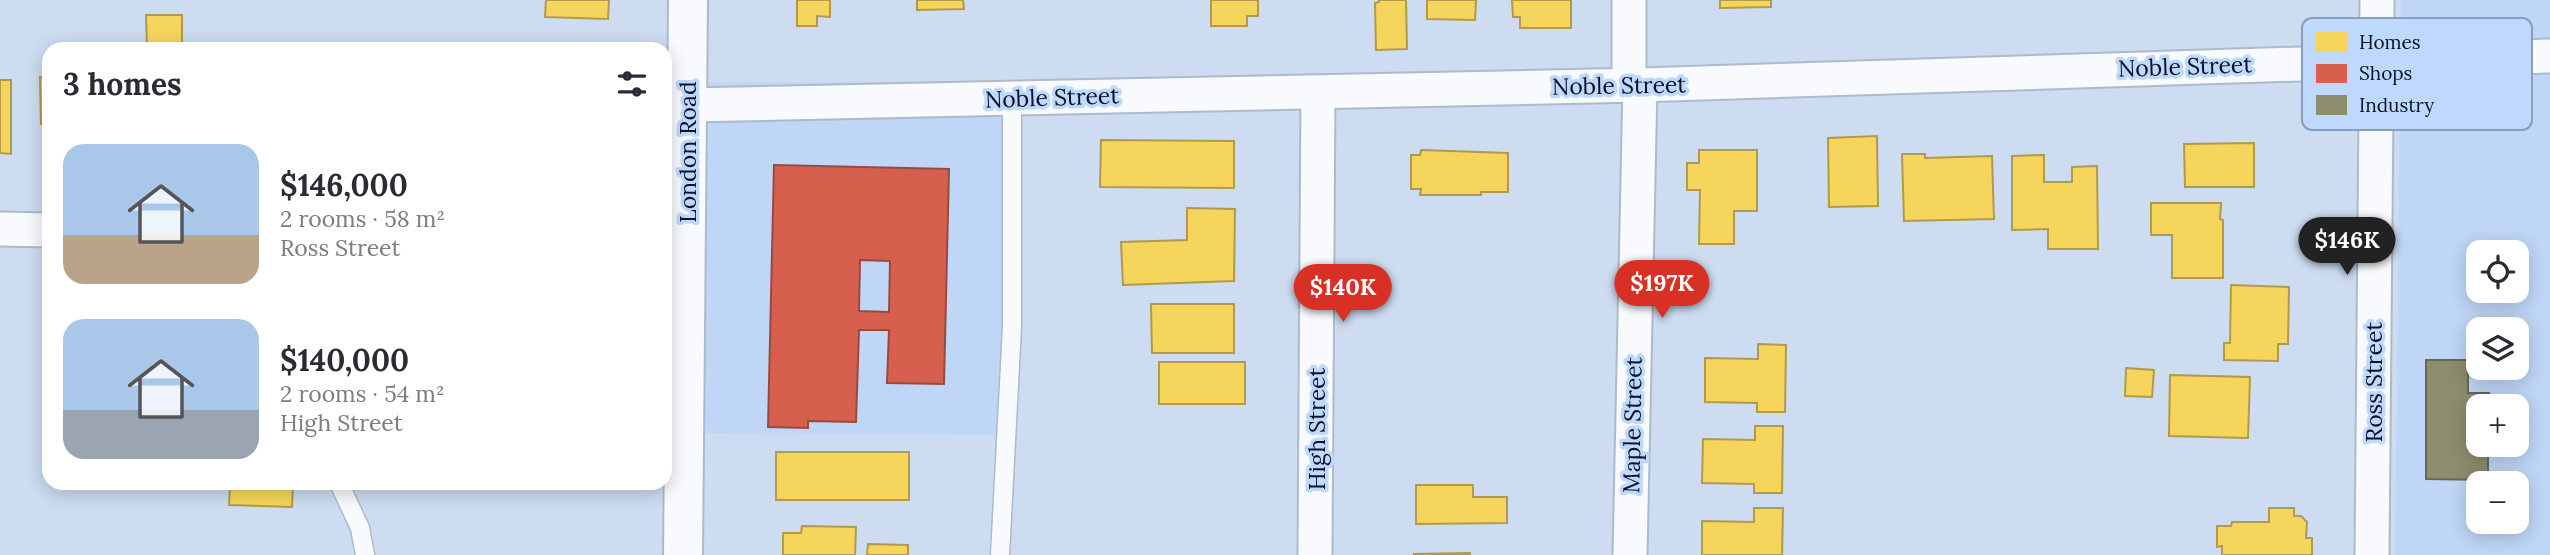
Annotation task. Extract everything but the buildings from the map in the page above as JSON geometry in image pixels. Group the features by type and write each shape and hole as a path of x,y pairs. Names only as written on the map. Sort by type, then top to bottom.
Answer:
{"street":[{"name":"London Road","path":"683,555 676,232 687,105 688,0"},
{"name":"Maple Street","path":"1629,0 1634,85 1630,555"},
{"name":"Ross Street","path":"2377,0 2377,18"},
{"name":"Noble Street","path":"2532,56 2550,56"},
{"name":"Noble Street","path":"687,105 1634,85 2302,62"},
{"name":"High Street","path":"1315,555 1318,92"},
{"name":"Ross Street","path":"2372,555 2375,130"},
{"path":"0,229 42,230"}],"lane":[{"path":"1000,555 1012,327 1012,98"},
{"path":"342,490 360,528 365,555"}],"shaded area":[{"path":"2401,0 2550,0 2550,555 2395,555 2400,130 2532,130 2532,18 2401,18"},
{"path":"672,82 1007,83 1006,435 672,433"}]}
